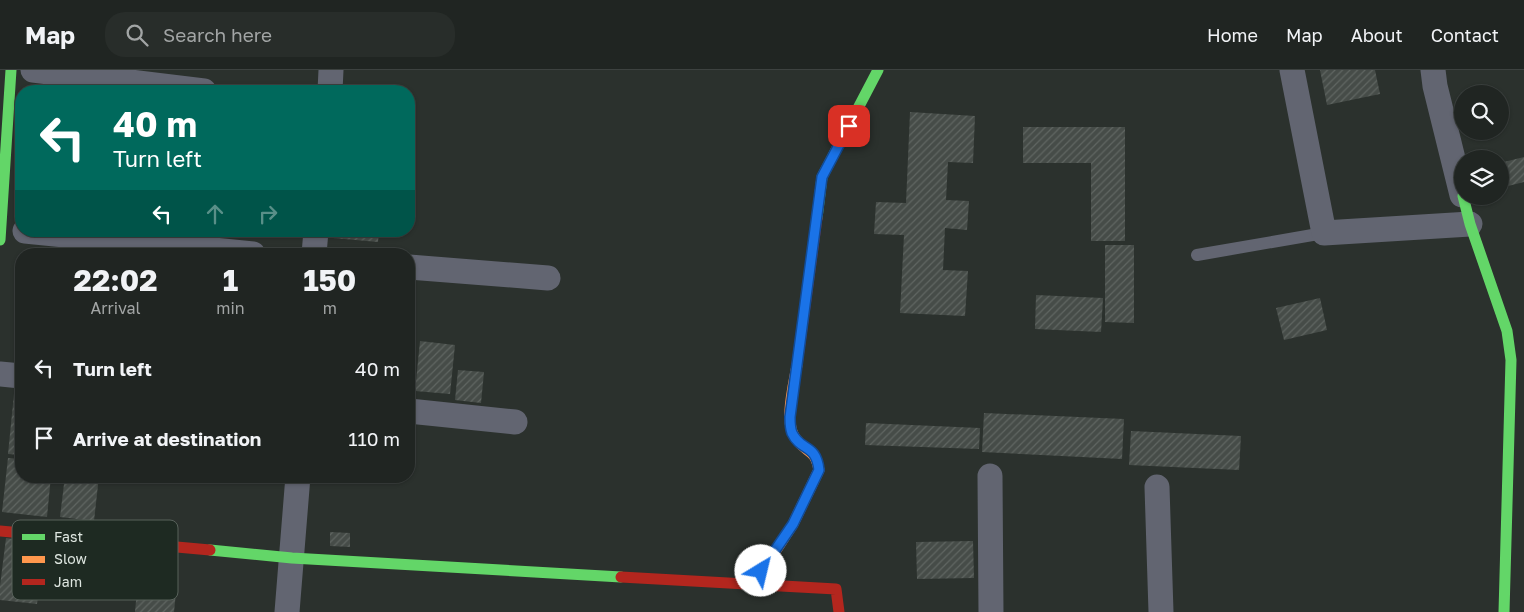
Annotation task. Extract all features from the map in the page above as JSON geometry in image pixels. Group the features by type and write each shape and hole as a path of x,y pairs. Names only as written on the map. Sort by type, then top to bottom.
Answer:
{"street":[{"path":"0,240 11,70"},
{"path":"33,70 155,85"},
{"path":"330,70 330,85"},
{"path":"751,584 793,524 819,470 814,453 797,441 791,431 790,417 822,177 878,70"},
{"path":"1292,70 1324,233 1470,224"},
{"path":"1433,70 1435,86 1454,161"},
{"path":"1465,205 1470,224 1508,331 1511,360 1504,612"},
{"path":"1,229 15,230"},
{"path":"83,237 193,248"},
{"path":"415,267 548,278"},
{"path":"0,374 15,375"},
{"path":"415,413 515,422"},
{"path":"990,476 991,612"},
{"path":"287,612 297,483"},
{"path":"1157,487 1161,612"},
{"path":"178,547 292,558 836,588 838,612"}],"lane":[{"path":"1197,255 1324,233"}],"building":[{"path":"1320,70 1375,70 1380,94 1327,105"},
{"path":"910,112 975,116 973,163 948,162 946,200 969,201 967,230 945,228 943,270 968,271 965,316 900,313 904,235 874,234 876,202 906,203"},
{"path":"1023,127 1125,127 1125,241 1091,241 1091,163 1023,163"},
{"path":"1524,157 1524,182 1509,186 1509,161"},
{"path":"333,237 378,237 378,242"},
{"path":"1105,245 1134,245 1134,323 1105,322"},
{"path":"1036,295 1103,298 1101,332 1035,329"},
{"path":"1320,298 1327,330 1284,340 1276,308"},
{"path":"420,341 455,345 450,394 415,391"},
{"path":"458,370 484,372 481,403 455,400"},
{"path":"14,394 15,394 15,455 8,454"},
{"path":"984,413 1124,419 1122,459 982,452"},
{"path":"866,423 980,428 979,449 865,445"},
{"path":"1131,431 1241,436 1239,470 1129,465"},
{"path":"8,458 15,459 15,483 50,483 47,517 2,512"},
{"path":"64,483 98,483 94,520 60,517"},
{"path":"330,532 350,533 350,547 330,546"},
{"path":"6,538 12,539 12,600 38,600 37,604 0,600"},
{"path":"973,541 974,578 917,579 916,542"},
{"path":"136,600 175,600 174,612 135,612"}],"traffic: fast":[{"path":"0,240 11,70"},
{"path":"817,218 822,177 878,70"},
{"path":"1465,205 1507,331 1511,360 1504,612"},
{"path":"210,550 292,558 621,577"}],"traffic: slow":[{"path":"751,584 793,524 819,470 813,454 796,439 790,424 797,365"}],"traffic: jam":[{"path":"797,365 817,218"},
{"path":"0,531 12,532"},
{"path":"178,547 210,550"},
{"path":"621,577 836,589 839,612"}],"route":[{"path":"761,571 793,524 819,470 814,453 797,441 791,431 790,417 822,177 849,126"}]}
